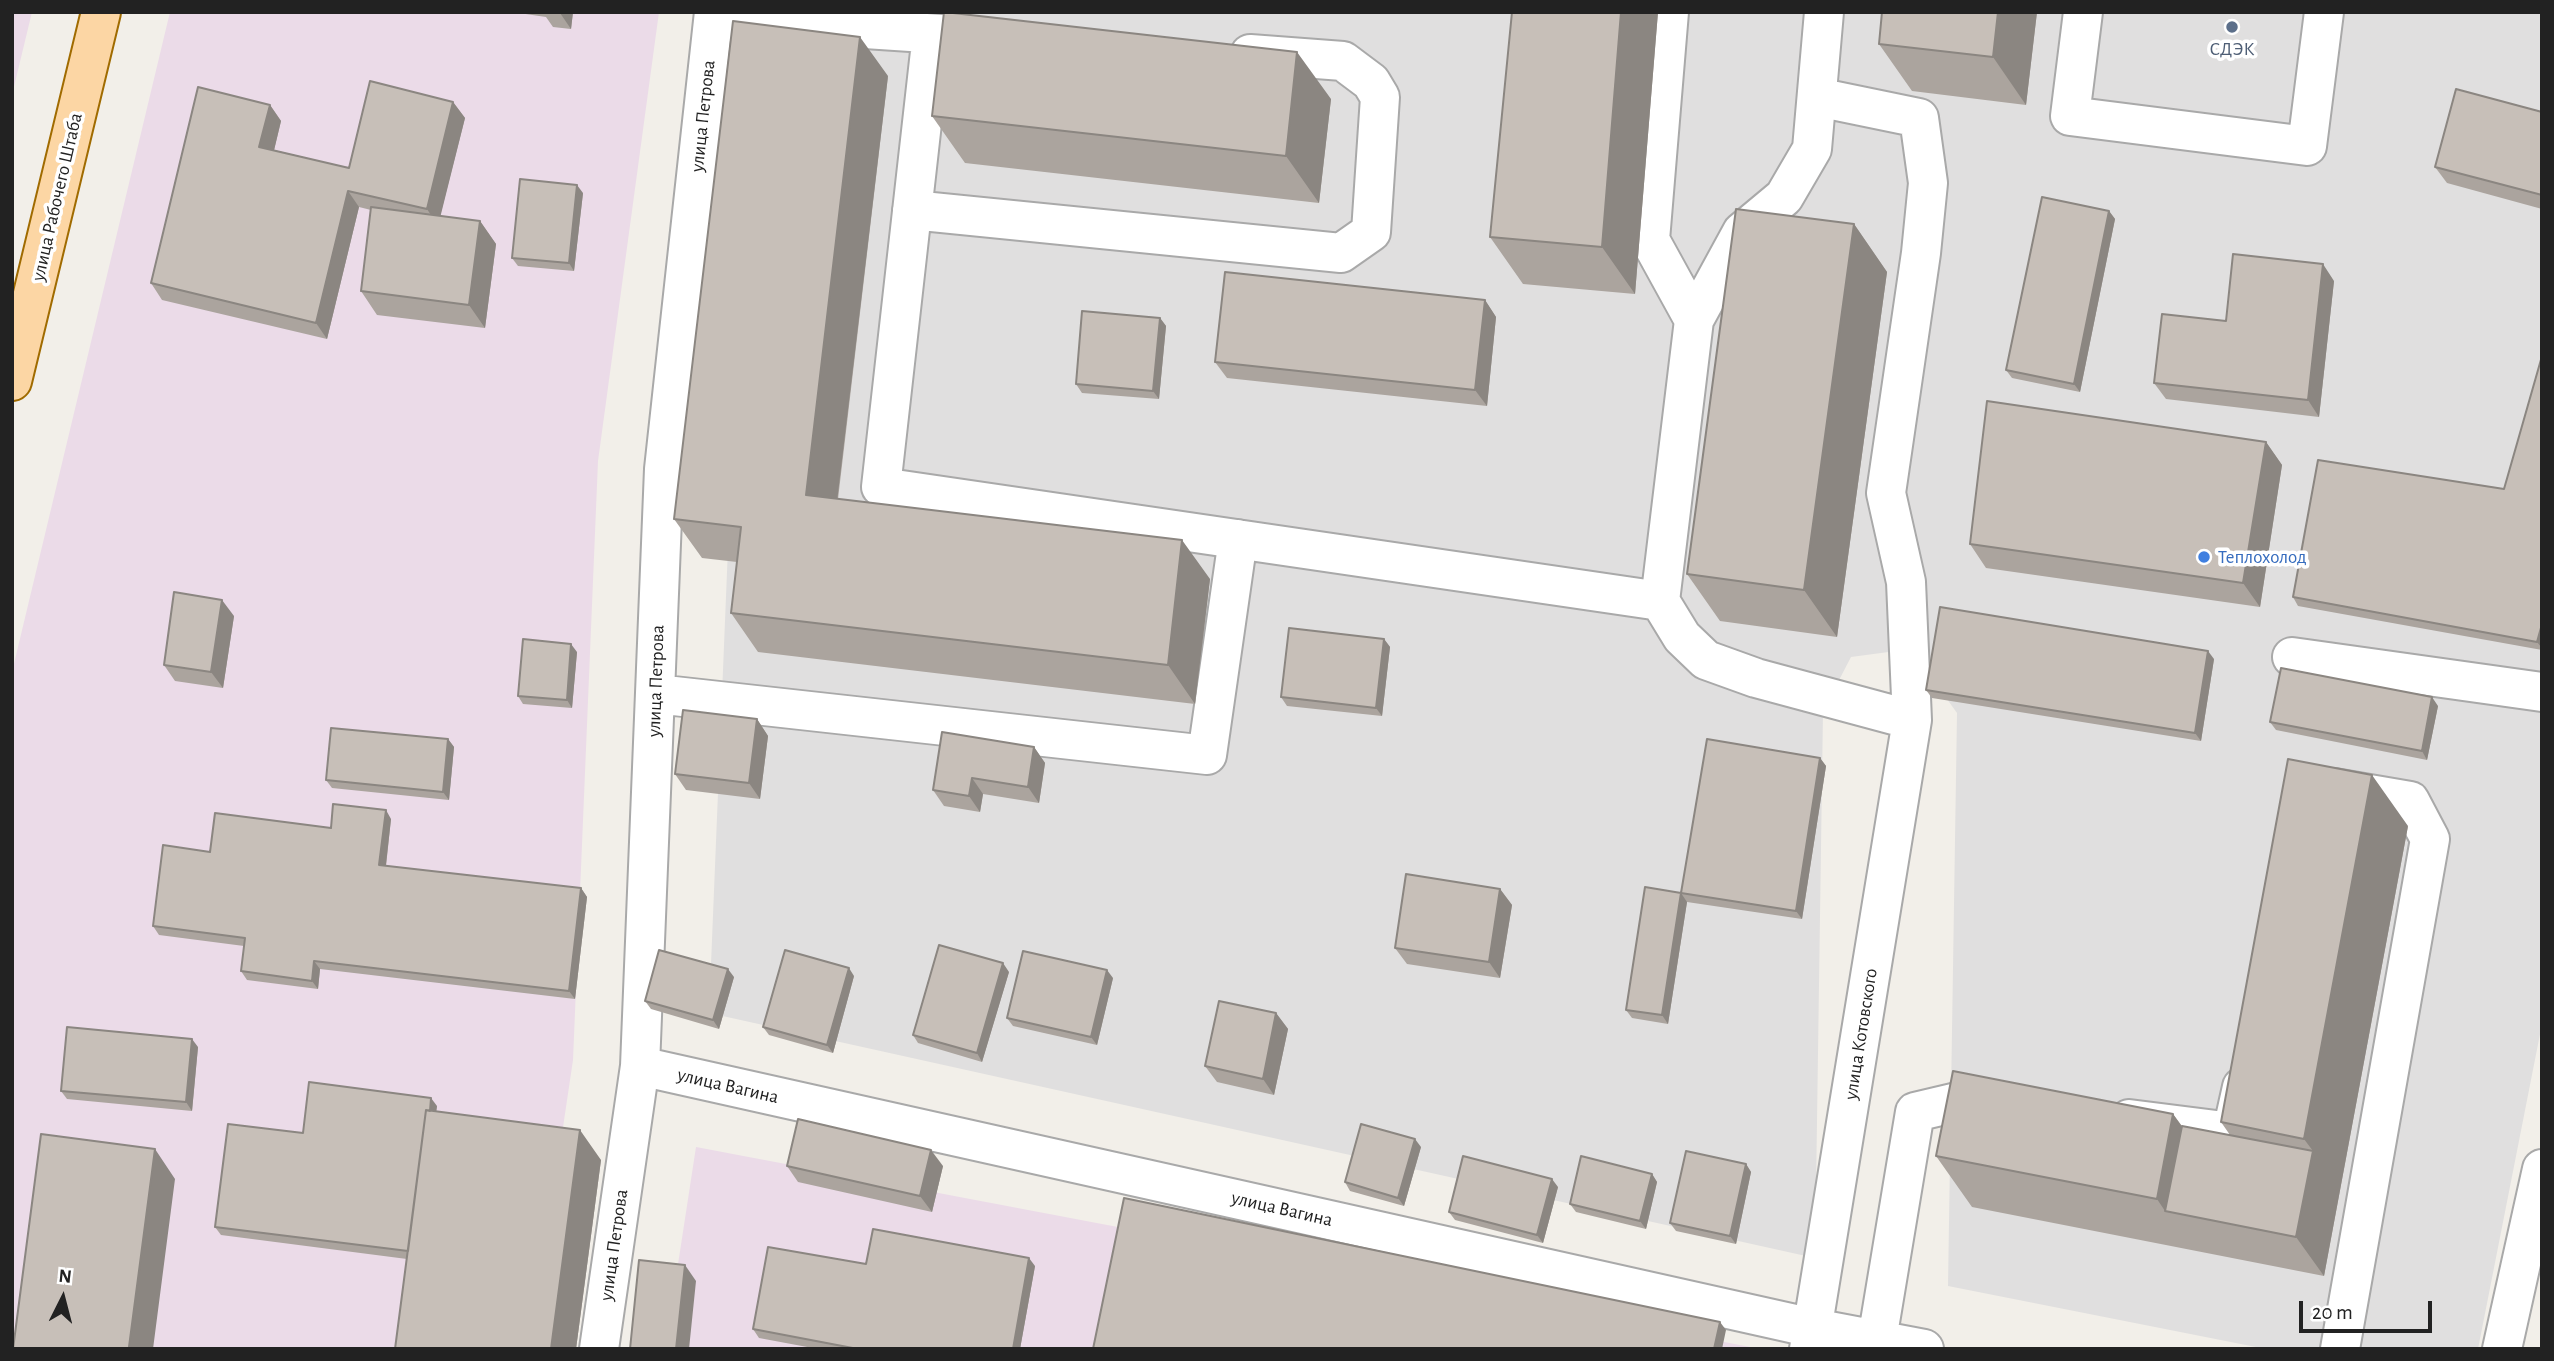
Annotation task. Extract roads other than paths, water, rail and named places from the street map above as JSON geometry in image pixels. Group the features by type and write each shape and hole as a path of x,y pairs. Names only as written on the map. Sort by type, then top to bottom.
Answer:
{"main road":[{"name":"улица Рабочего Штаба","path":"12,381 101,12"}],"street":[{"path":"1669,12 1650,240 1694,320"},
{"path":"1824,12 1812,149 1784,197 1742,233 1694,320 1660,601 1682,636 1706,660 1756,678 1912,720"},
{"path":"2083,12 2070,116 2307,146 2325,12"},
{"path":"714,16 987,37"},
{"name":"улица Петрова","path":"599,1349 640,1066 664,469 714,16"},
{"path":"932,34 881,487 1660,601"},
{"path":"912,210 1341,253 1371,232 1380,97 1371,82 1343,61 1220,52"},
{"name":"улица Котовского","path":"1811,1338 1912,720 1906,582 1886,493 1921,253 1928,183 1919,118 1817,97"},
{"path":"656,694 1207,755 1238,539"},
{"path":"2292,657 2542,691"},
{"path":"2302,797 2304,783 2410,800 2431,839 2340,1349"},
{"path":"2095,1115 2232,1132 2249,1052"},
{"name":"улица Вагина","path":"640,1066 1811,1338 1877,1340 1924,1349"},
{"path":"1877,1340 1915,1112 1970,1099 2025,1106"},
{"path":"2502,1349 2542,1169"}],"place":[{"name":"СДЭК","path":"2232,27"},
{"name":"Теплохолод","path":"2204,557"}]}
